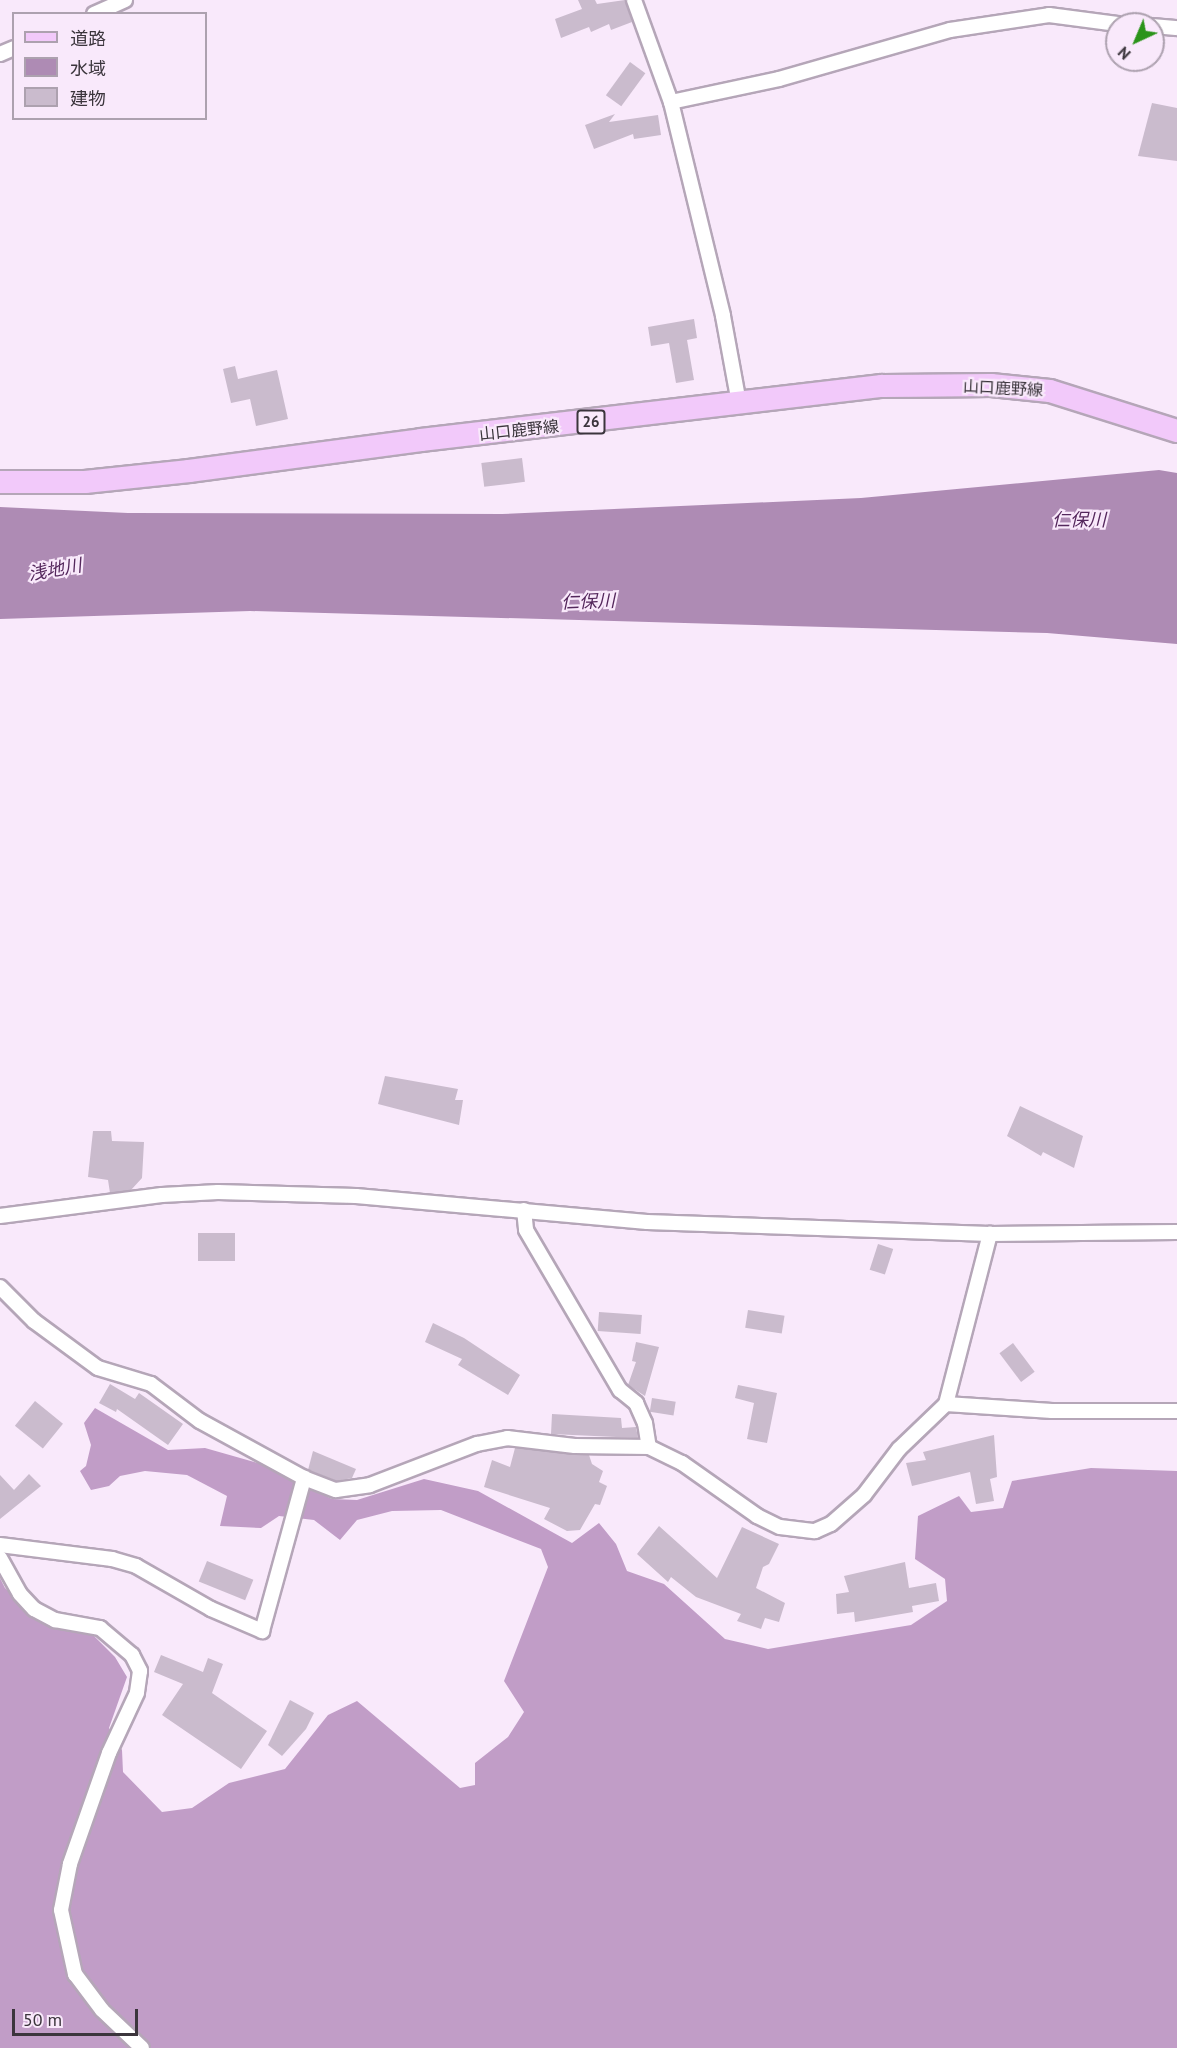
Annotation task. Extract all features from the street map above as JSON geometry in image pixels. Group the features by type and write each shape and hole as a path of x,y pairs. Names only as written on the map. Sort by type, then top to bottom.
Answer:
{"main road":[{"name":"山口鹿野線","path":"0,482 85,482 189,471 331,451 882,386 991,385 1050,391 1177,430"}],"street":[{"path":"98,12 125,0"},
{"path":"634,0 672,102 723,316 738,403"},
{"path":"1049,15 1050,0"},
{"path":"672,102 779,80 950,30 1049,15 1105,22"},
{"path":"0,1216 162,1195 218,1192 356,1196 646,1222 990,1234 1177,1232"},
{"path":"524,1210 526,1230 620,1390 636,1403 645,1423 649,1447"},
{"path":"0,1287 34,1321 98,1368 159,1388 200,1421 304,1478 336,1490 370,1485 477,1444 507,1438 575,1446 649,1447 682,1463 764,1520 780,1527 815,1531 831,1524 864,1496 899,1449 946,1404 990,1234"},
{"path":"946,1404 1063,1411 1177,1411"},
{"path":"0,1545 112,1559 136,1566 211,1609 262,1631 304,1478"},
{"path":"0,1558 20,1594 34,1609 55,1620 100,1628 132,1655 140,1671 137,1693 109,1753 70,1864 61,1910 75,1974 102,2010 142,2048"}],"shaded area":[{"path":"95,1408 168,1450 205,1448 261,1464 332,1499 357,1500 424,1479 478,1491 572,1543 599,1523 616,1544 627,1571 664,1584 725,1639 768,1649 911,1625 947,1601 945,1579 915,1559 918,1516 959,1496 971,1512 1003,1508 1012,1481 1091,1468 1177,1471 1177,2048 0,2048 0,1578 5,1588 39,1619 94,1636 115,1657 127,1677 109,1728 122,1750 123,1772 162,1812 192,1808 229,1783 285,1769 328,1715 357,1701 460,1788 475,1785 475,1763 508,1737 524,1712 504,1681 548,1567 541,1549 441,1510 392,1511 357,1520 340,1540 314,1520 279,1516 261,1528 220,1526 227,1496 187,1475 145,1471 120,1476 109,1486 91,1490 80,1471 86,1466 91,1445 84,1423"}],"water":[{"path":"1159,470 1177,473 1177,644 1047,633 250,611 0,619 0,507 128,513 502,514 861,498"}],"building":[{"path":"578,0 595,0 597,4 625,0 632,22 611,30 609,24 591,32 589,27 561,38 555,19 582,9"},
{"path":"630,62 645,73 621,106 606,95"},
{"path":"1152,103 1177,108 1177,161 1138,156"},
{"path":"615,114 609,122 658,115 661,135 634,139 633,134 594,149 585,125"},
{"path":"694,319 697,338 687,340 694,380 676,383 669,343 651,346 648,327"},
{"path":"235,366 238,379 277,370 288,419 256,426 250,399 231,403 223,369"},
{"path":"522,458 525,482 484,487 481,463"},
{"path":"385,1076 458,1089 455,1100 463,1100 459,1125 378,1104"},
{"path":"1020,1106 1083,1136 1074,1168 1043,1152 1041,1156 1007,1136"},
{"path":"93,1131 111,1131 112,1141 144,1142 142,1178 131,1190 110,1193 108,1180 88,1177"},
{"path":"198,1233 235,1233 235,1261 198,1261"},
{"path":"878,1244 893,1249 885,1275 870,1270"},
{"path":"748,1310 785,1316 782,1334 745,1328"},
{"path":"599,1312 642,1315 641,1334 598,1331"},
{"path":"433,1323 464,1338 520,1375 508,1395 458,1365 462,1359 425,1342"},
{"path":"636,1342 659,1347 645,1396 628,1385 636,1362 632,1361"},
{"path":"1013,1343 1035,1372 1021,1382 999,1353"},
{"path":"110,1384 135,1399 139,1393 183,1424 168,1445 117,1409 116,1412 99,1403"},
{"path":"738,1385 777,1393 767,1443 747,1439 754,1403 735,1398"},
{"path":"652,1398 676,1402 674,1416 650,1412"},
{"path":"35,1401 63,1424 43,1449 15,1426"},
{"path":"552,1414 621,1418 622,1428 636,1427 638,1438 551,1434"},
{"path":"994,1435 997,1477 990,1479 994,1501 976,1504 970,1472 912,1486 906,1463 926,1460 923,1452"},
{"path":"515,1448 589,1455 592,1464 603,1471 599,1482 607,1486 600,1505 595,1504 580,1530 567,1531 544,1519 550,1508 484,1487 492,1460 510,1467"},
{"path":"313,1451 356,1469 352,1478 337,1481 308,1470"},
{"path":"29,1474 41,1486 0,1519 0,1475 14,1490"},
{"path":"659,1526 717,1578 742,1527 779,1544 769,1564 763,1567 756,1588 785,1603 779,1622 765,1618 761,1629 737,1621 741,1614 696,1597 671,1577 668,1582 637,1554"},
{"path":"207,1561 253,1580 245,1600 199,1581"},
{"path":"905,1562 909,1588 936,1583 939,1601 912,1606 913,1612 855,1622 854,1612 837,1614 836,1594 849,1592 844,1576"},
{"path":"161,1655 203,1672 208,1658 223,1664 212,1693 267,1731 241,1769 162,1715 183,1684 154,1672"},
{"path":"290,1700 314,1713 306,1729 282,1756 268,1745"}],"water label":[{"name":"仁保川","path":"1079,520"},
{"name":"浅地川","path":"55,570"},
{"name":"仁保川","path":"588,602"}]}
